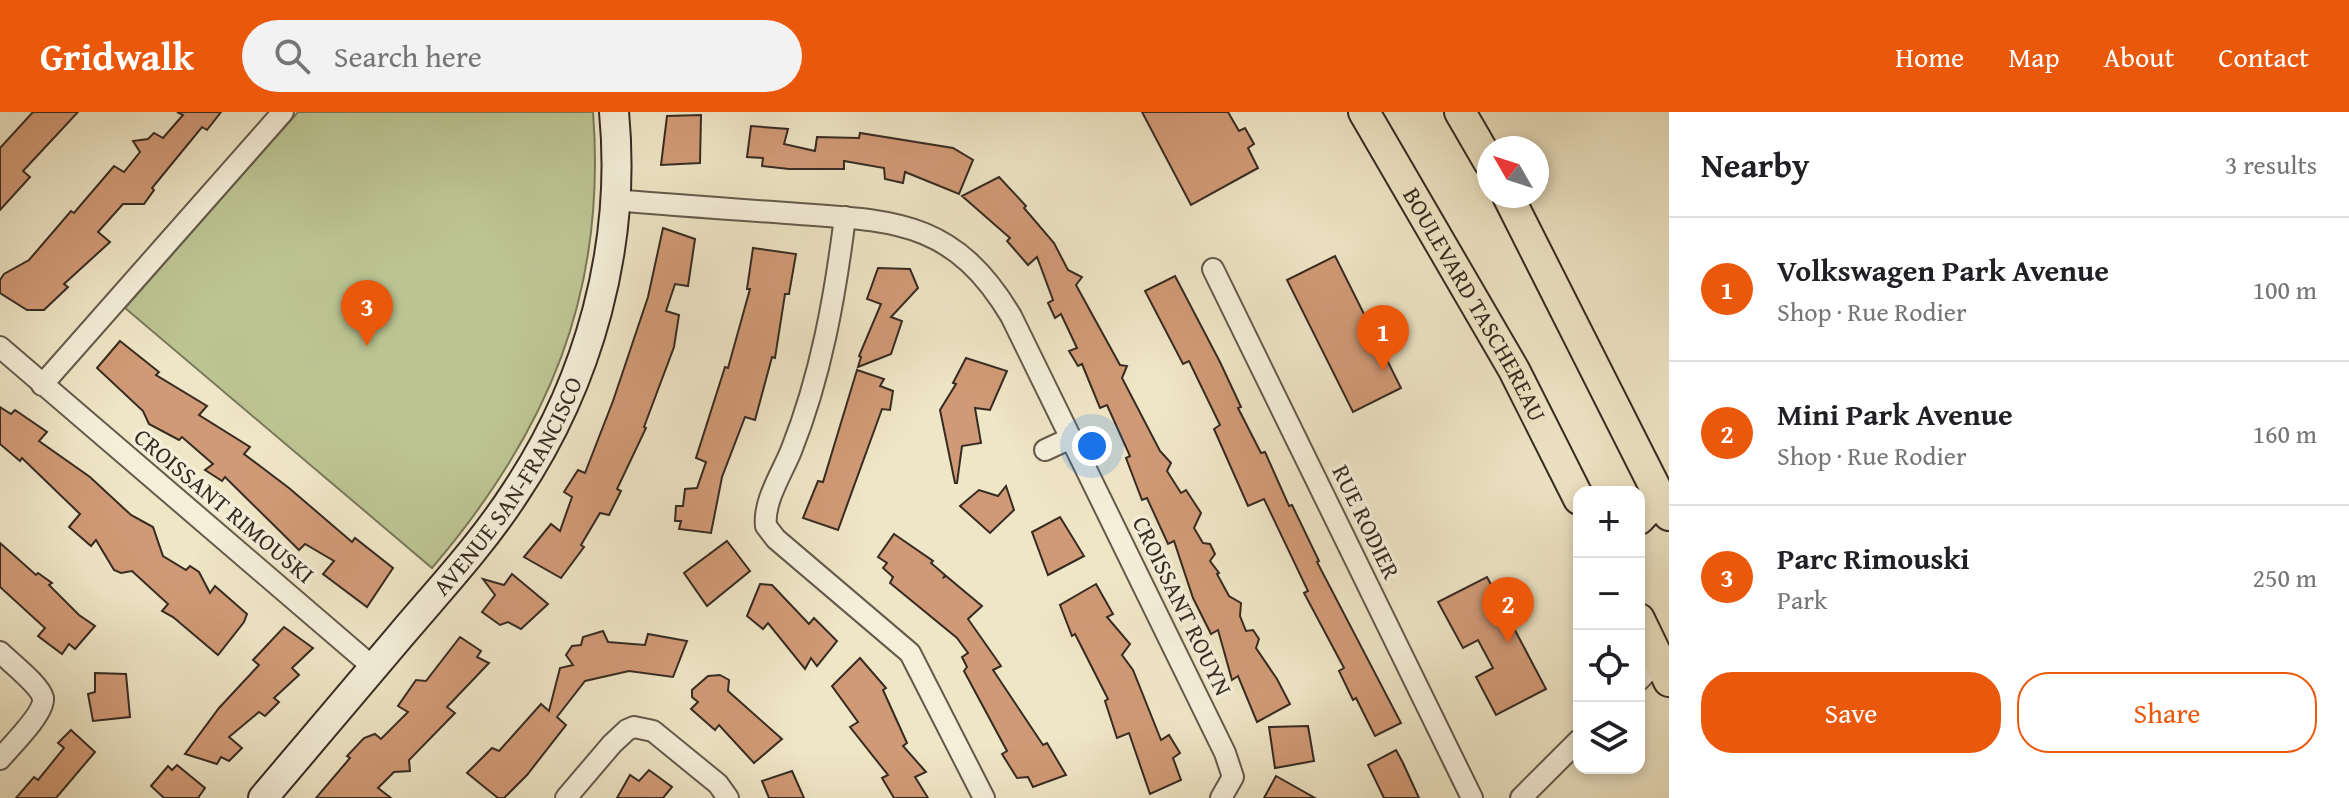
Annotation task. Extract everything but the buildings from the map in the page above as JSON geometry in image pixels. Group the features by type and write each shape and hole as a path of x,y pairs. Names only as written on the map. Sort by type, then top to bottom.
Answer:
{"main road":[{"name":"BOULEVARD TASCHEREAU","path":"1364,112 1514,370 1573,487"},
{"path":"1460,112 1477,141"},
{"path":"1514,208 1664,506 1645,516"},
{"path":"1644,630 1659,667"}],"street":[{"path":"42,385 283,112"},
{"name":"AVENUE SAN-FRANCISCO","path":"263,798 489,531 545,443 567,399 595,323 615,200 614,112"},
{"name":"CROISSANT ROUYN","path":"615,200 879,221 914,229 951,248 984,275 1011,316 1225,753 1233,777 1221,798"},
{"path":"845,217 818,368 800,427 769,504 766,526 776,539 910,653 984,798"},
{"name":"RUE RODIER","path":"1213,269 1472,798"},
{"name":"CROISSANT RIMOUSKI","path":"0,347 374,668"},
{"path":"1045,450 1071,438"},
{"path":"0,652 36,687 43,699 33,720 0,759"},
{"path":"566,798 612,744 634,727 653,731 718,784 728,798"},
{"path":"1521,798 1573,746"}],"green space":[{"path":"298,112 593,112 595,178 590,240 579,300 561,357 538,412 508,465 473,517 432,568 125,308"}],"place":[{"name":"Parc Rimouski","path":"367,346"},
{"name":"Volkswagen Park Avenue","path":"1383,371"},
{"name":"Mini Park Avenue","path":"1508,643"}]}
